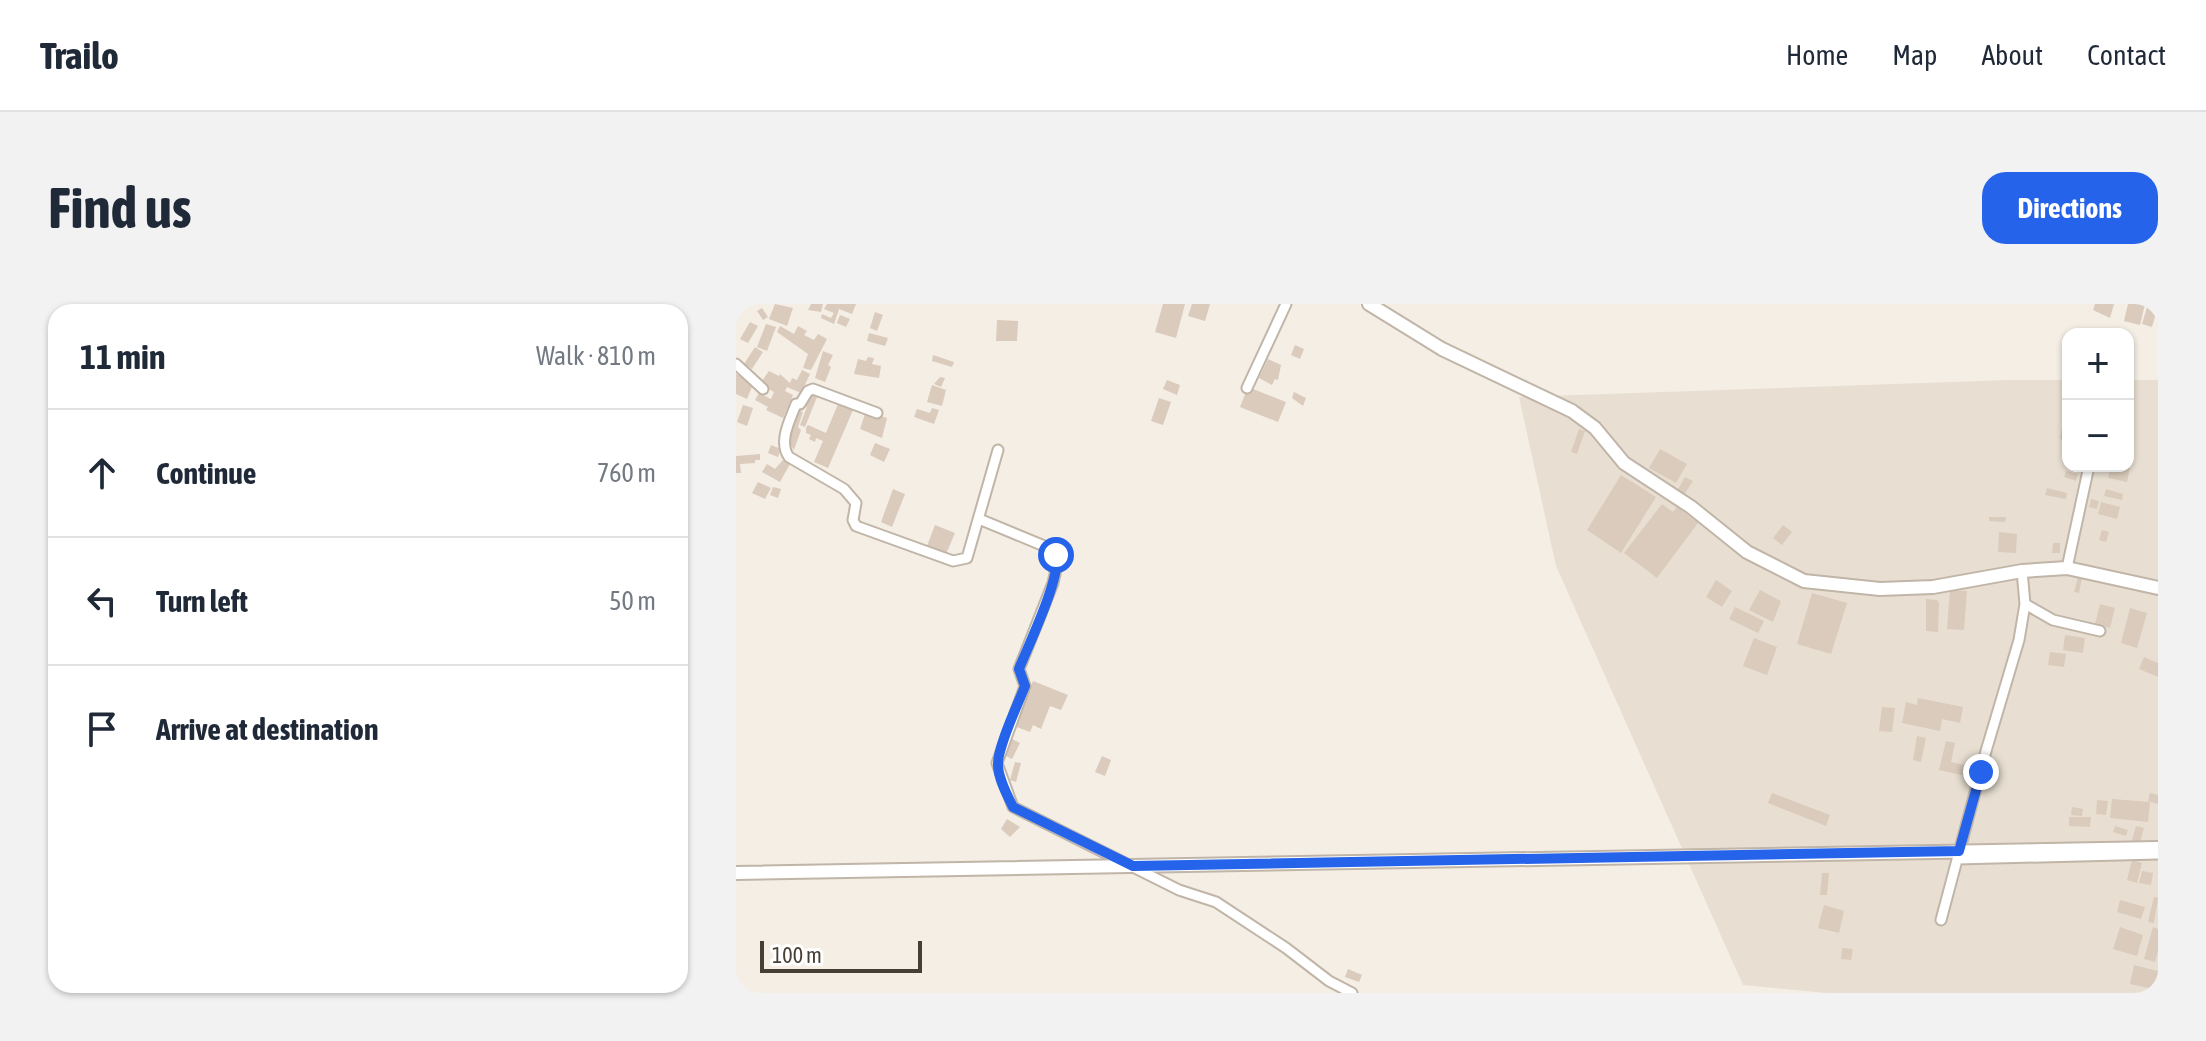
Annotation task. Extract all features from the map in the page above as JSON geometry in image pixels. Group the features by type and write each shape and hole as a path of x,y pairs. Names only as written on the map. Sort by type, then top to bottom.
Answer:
{"street":[{"path":"1247,388 1286,304"},
{"path":"1369,304 1442,349 1572,411 1595,428 1624,463 1691,507 1747,552 1796,578 1824,585 1894,589 1933,587 2022,571 2067,568 2158,588"},
{"path":"736,364 763,389"},
{"path":"877,413 813,389 808,391 800,404 796,404 784,439 784,451 844,489 856,503 853,520 856,526 953,561 967,558 998,450"},
{"path":"2067,568 2088,472"},
{"path":"979,519 1054,550 1058,560 1053,583 1019,669 1025,686 997,763 1013,807 1179,890 1216,902 1286,948 1329,981 1352,993"},
{"path":"1941,920 2019,640 2025,604 2022,571"},
{"path":"2025,604 2053,620 2100,631"},
{"path":"1958,855 2158,848"},
{"path":"736,873 2158,854"}],"shaded area":[{"path":"2062,380 2062,472 2134,472 2134,380 2158,380 2158,993 1826,993 1743,985 1556,566 1519,397"}],"building":[{"path":"775,304 793,308 787,326 769,319"},
{"path":"811,304 823,304 821,312 808,310"},
{"path":"827,304 856,304 852,314 839,309 834,324 821,318 822,314 831,318 834,313 824,309"},
{"path":"1163,304 1185,304 1176,338 1155,332"},
{"path":"1192,304 1210,304 1205,321 1188,316"},
{"path":"2095,304 2114,304 2110,318 2093,310"},
{"path":"2128,304 2145,304 2140,325 2124,321"},
{"path":"2148,304 2158,306 2152,327 2142,324"},
{"path":"762,308 768,317 763,320 757,311"},
{"path":"875,312 883,315 877,331 870,328"},
{"path":"840,315 850,319 846,327 837,323"},
{"path":"997,320 1018,321 1017,341 996,341"},
{"path":"750,322 758,326 748,343 740,339"},
{"path":"766,324 776,327 767,351 757,347"},
{"path":"780,326 794,334 798,326 807,331 804,335 814,340 818,334 827,339 811,370 803,368 808,354 777,332"},
{"path":"869,333 888,338 885,346 867,341"},
{"path":"1295,345 1304,349 1300,359 1291,355"},
{"path":"755,347 763,352 752,369 744,364"},
{"path":"823,351 833,355 825,382 815,378"},
{"path":"933,355 954,362 952,367 932,361"},
{"path":"868,357 874,358 872,364 881,366 879,378 854,374 858,359 866,361"},
{"path":"1268,359 1281,365 1278,380 1275,379 1272,385 1259,378"},
{"path":"802,370 810,374 801,393 787,387 785,391 793,395 783,418 766,410 768,407 755,400 759,393 771,399 774,392 760,384 769,371 780,374 790,383 792,378 797,380"},
{"path":"736,374 754,382 747,399 736,394"},
{"path":"940,377 945,378 941,387 934,384"},
{"path":"1167,380 1180,385 1177,395 1163,389"},
{"path":"932,385 946,390 942,406 927,402"},
{"path":"1248,387 1286,402 1278,422 1240,407"},
{"path":"1294,392 1306,398 1303,406 1292,398"},
{"path":"809,394 817,397 805,427 800,425"},
{"path":"1159,398 1171,402 1163,425 1151,421"},
{"path":"838,404 853,410 828,468 814,462 823,441 809,439 811,435 806,433 806,428 808,425 826,433"},
{"path":"743,405 753,408 747,426 737,422"},
{"path":"932,408 939,410 934,424 914,417 917,409 930,413"},
{"path":"798,410 803,412 794,450 787,440"},
{"path":"866,411 887,418 882,438 860,429"},
{"path":"1579,429 1585,431 1577,454 1571,452"},
{"path":"875,443 890,449 884,462 870,455"},
{"path":"771,445 781,449 778,457 768,453"},
{"path":"1660,449 1687,464 1676,483 1649,468"},
{"path":"760,454 760,460 740,464 741,473 736,473 736,456"},
{"path":"783,460 790,464 780,482 762,472 767,464 775,469"},
{"path":"2066,472 2078,474 2076,481 2064,477"},
{"path":"2110,472 2129,472 2127,482 2108,478"},
{"path":"1621,475 1656,497 1621,553 1587,530"},
{"path":"1685,477 1693,481 1684,495 1677,491"},
{"path":"758,482 771,488 765,499 752,493"},
{"path":"773,487 781,489 778,498 770,495"},
{"path":"2047,488 2067,493 2066,499 2045,495"},
{"path":"893,489 905,494 892,527 881,522"},
{"path":"2106,489 2123,494 2122,500 2104,496"},
{"path":"2091,499 2099,501 2097,509 2089,507"},
{"path":"2101,502 2120,507 2117,519 2098,514"},
{"path":"1662,504 1673,512 1677,507 1698,523 1657,578 1624,553"},
{"path":"1989,517 2006,517 2005,522 1989,521"},
{"path":"935,525 955,533 946,554 927,546"},
{"path":"1783,525 1792,532 1782,545 1773,538"},
{"path":"2102,530 2109,532 2106,542 2099,540"},
{"path":"1999,532 2017,534 2016,553 1998,552"},
{"path":"2053,543 2060,543 2060,553 2052,553"},
{"path":"2078,577 2082,578 2079,593 2074,592"},
{"path":"1716,580 1732,591 1722,607 1706,597"},
{"path":"1760,590 1781,601 1773,622 1749,610"},
{"path":"1950,590 1967,591 1964,630 1947,629"},
{"path":"1812,593 1847,603 1831,654 1797,644"},
{"path":"1926,599 1939,603 1938,632 1926,631"},
{"path":"2100,604 2115,608 2110,628 2095,624"},
{"path":"1735,607 1764,621 1758,633 1729,619"},
{"path":"2130,608 2147,613 2137,648 2121,643"},
{"path":"2065,635 2085,638 2083,653 2063,650"},
{"path":"1754,638 1777,647 1767,675 1743,666"},
{"path":"2050,652 2066,654 2064,667 2048,665"},
{"path":"2144,657 2158,663 2158,677 2139,669"},
{"path":"1033,681 1068,695 1061,710 1050,706 1041,729 1033,725 1030,732 1014,726"},
{"path":"1918,698 1963,707 1960,723 1942,719 1940,731 1902,723 1906,702 1917,705"},
{"path":"1882,707 1895,708 1892,732 1879,731"},
{"path":"1917,736 1926,738 1921,762 1913,760"},
{"path":"1012,739 1020,743 1012,759 1004,755"},
{"path":"1946,741 1955,743 1951,762 1968,766 1966,776 1939,770"},
{"path":"1102,756 1111,760 1105,776 1095,772"},
{"path":"1015,762 1021,763 1016,782 1010,780"},
{"path":"1772,793 1830,815 1826,826 1768,803"},
{"path":"2150,793 2158,795 2158,804 2148,801"},
{"path":"2112,799 2150,802 2148,822 2110,818"},
{"path":"2097,800 2108,801 2106,815 2096,814"},
{"path":"2072,807 2083,809 2082,816 2071,815"},
{"path":"2069,817 2091,817 2090,827 2069,826"},
{"path":"1007,819 1020,827 1010,837 1001,829"},
{"path":"2115,826 2128,830 2126,836 2113,832"},
{"path":"2136,826 2144,828 2140,842 2132,840"},
{"path":"2132,860 2142,863 2137,883 2127,880"},
{"path":"2142,871 2153,873 2151,885 2139,883"},
{"path":"1822,873 1829,873 1827,895 1820,895"},
{"path":"2154,897 2158,898 2154,923 2148,922"},
{"path":"2120,900 2145,907 2141,919 2117,912"},
{"path":"1824,905 1844,911 1839,933 1818,928"},
{"path":"2120,927 2143,935 2137,956 2113,949"},
{"path":"2153,927 2158,929 2155,962 2144,959"},
{"path":"1842,948 1853,949 1851,960 1841,959"},
{"path":"2134,965 2158,971 2158,990 2130,984"},
{"path":"1348,969 1362,975 1359,982 1345,977"}],"route":[{"path":"1056,555 1058,560 1053,583 1019,669 1025,686 997,763 1013,807 1133,866 1959,851 1981,772"}]}
